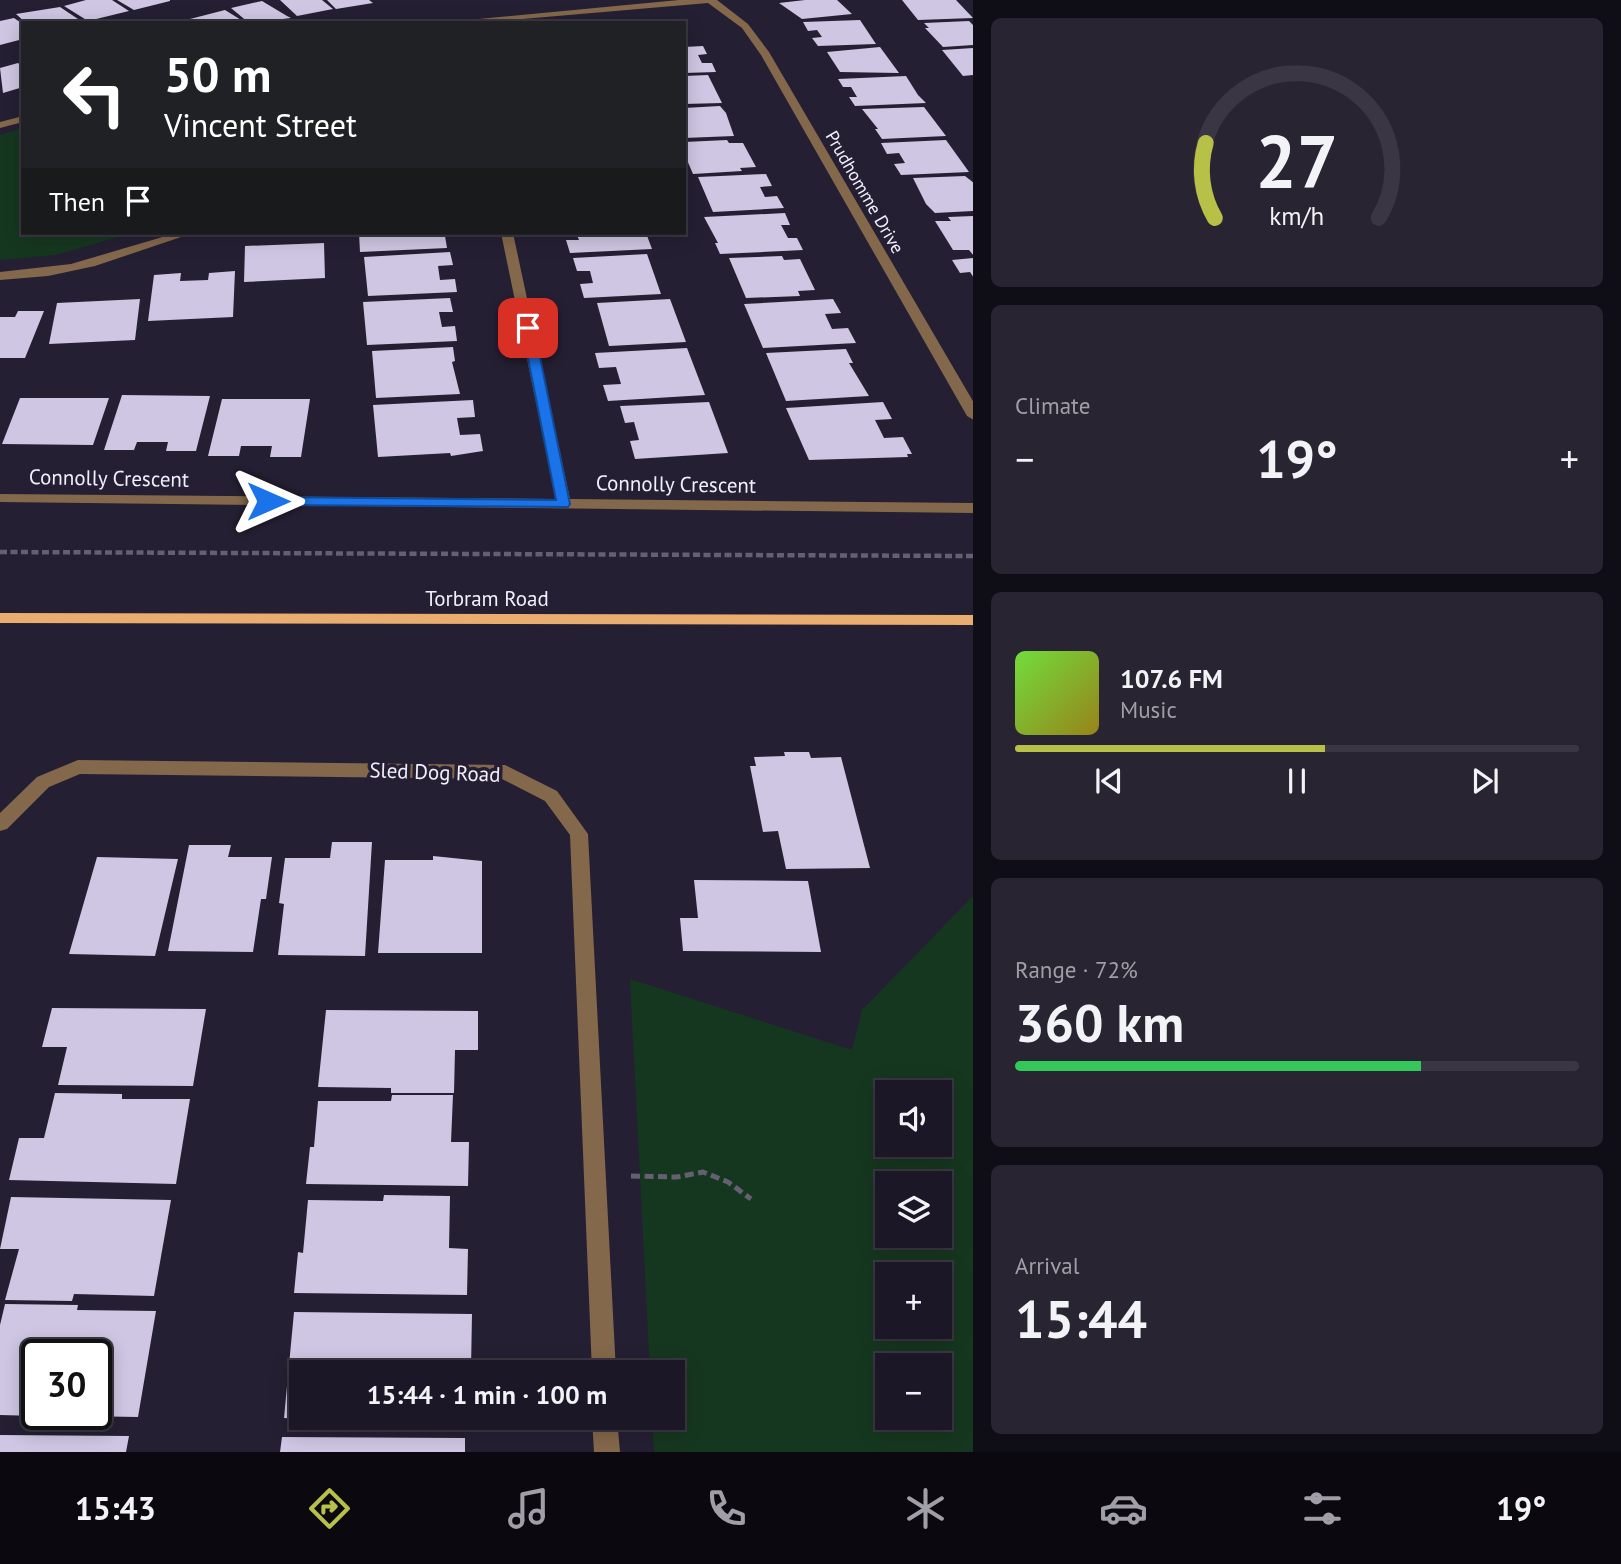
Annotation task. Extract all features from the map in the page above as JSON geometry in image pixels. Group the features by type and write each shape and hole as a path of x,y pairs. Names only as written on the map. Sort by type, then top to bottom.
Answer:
{"main road":[{"name":"Torbram Road","path":"0,618 973,620"}],"street":[{"path":"464,21 711,0"},
{"name":"Prudhomme Drive","path":"711,0 745,26 766,54 973,414"},
{"path":"0,125 21,120"},
{"path":"0,276 61,270 131,252 181,235"},
{"path":"507,235 564,504"},
{"name":"Connolly Crescent","path":"0,498 973,508"},
{"name":"Sled Dog Road","path":"0,824 43,782 78,767 505,772 551,796 579,834 604,1360"},
{"path":"606,1430 607,1452"}],"path":[{"path":"0,552 973,556"},
{"path":"596,1174 677,1177 703,1172 729,1182 751,1199"}],"green space":[{"path":"21,129 21,235 126,235 55,255 0,260 0,135"},
{"path":"973,896 973,1452 654,1452 653,1430 685,1430 685,1360 649,1360 630,979 852,1050 862,1010"}],"building":[{"path":"86,0 112,0 129,11 88,21 64,6"},
{"path":"117,0 170,0 170,1 134,10"},
{"path":"280,0 322,0 333,9 297,16"},
{"path":"327,0 369,0 373,3 336,9"},
{"path":"837,0 852,14 802,19 779,3"},
{"path":"902,0 956,0 973,18 918,20"},
{"path":"262,1 291,18 247,21 231,8"},
{"path":"60,7 81,21 24,21 16,14"},
{"path":"225,10 243,21 194,21 190,19"},
{"path":"14,18 21,23 21,40 0,45 0,21"},
{"path":"860,20 876,44 818,46 812,38 822,37 817,30 808,31 803,22"},
{"path":"969,21 973,25 973,45 943,47 925,28 929,28 924,23"},
{"path":"703,46 707,54 698,55 702,63 712,63 716,72 686,73 686,47"},
{"path":"880,47 899,73 840,72 827,52"},
{"path":"973,48 973,75 963,76 942,50"},
{"path":"18,63 21,65 21,88 3,93 0,68"},
{"path":"708,75 722,103 686,104 686,76"},
{"path":"906,76 926,103 855,106 849,97 857,97 851,87 843,87 838,79"},
{"path":"720,106 726,113 734,136 686,138 686,108"},
{"path":"924,107 946,136 882,139 875,129 878,129 862,109"},
{"path":"727,140 729,143 743,143 756,167 740,168 742,171 693,174 686,158 686,142"},
{"path":"946,140 969,172 901,175 894,164 905,163 899,153 887,154 881,143"},
{"path":"766,174 772,186 760,187 765,197 777,196 784,208 713,212 698,177"},
{"path":"965,176 973,182 973,211 935,213 926,204 913,178"},
{"path":"785,213 790,225 781,225 788,238 797,238 803,250 720,254 715,243 718,243 704,217"},
{"path":"973,216 973,255 969,250 953,250 935,221 951,221 948,217"},
{"path":"359,235 445,236 447,248 360,252"},
{"path":"577,235 647,235 652,249 570,253 566,240 579,240"},
{"path":"324,243 325,278 244,282 245,246"},
{"path":"450,252 453,265 438,266 440,280 455,279 457,292 368,296 364,257"},
{"path":"647,254 661,294 584,298 580,284 593,283 590,271 577,271 573,258"},
{"path":"782,256 784,260 800,259 815,290 798,291 800,296 746,298 729,258"},
{"path":"973,258 973,276 970,272 960,273 952,260"},
{"path":"235,271 233,317 148,321 154,275 181,273 180,281 208,280 209,273"},
{"path":"450,298 453,312 439,312 442,327 455,326 457,341 367,345 363,302"},
{"path":"140,299 135,340 49,344 57,303"},
{"path":"670,299 686,342 609,346 597,303"},
{"path":"833,299 841,313 825,314 832,329 848,328 856,343 763,348 744,304"},
{"path":"18,311 44,311 25,358 0,358 0,317 15,317"},
{"path":"453,347 455,361 452,362 460,394 376,398 372,351"},
{"path":"687,348 705,395 608,401 603,385 621,384 616,367 599,368 595,353"},
{"path":"846,349 853,363 849,363 869,396 786,401 766,353"},
{"path":"122,395 210,396 196,451 166,451 168,442 137,442 134,450 104,450"},
{"path":"20,398 109,398 93,445 2,444"},
{"path":"222,399 310,399 301,457 270,457 272,446 241,446 239,456 208,456"},
{"path":"473,400 475,417 457,418 460,435 480,434 483,451 451,456 450,453 378,457 373,405"},
{"path":"709,402 728,453 635,459 630,441 639,440 634,422 625,423 620,406"},
{"path":"883,402 892,419 875,420 884,438 903,437 912,454 907,454 908,457 809,460 786,408"},
{"path":"784,752 809,752 811,758 841,757 870,868 786,869 778,831 763,832 750,766 756,766 754,757 785,756"},
{"path":"332,842 372,842 365,956 278,955 284,904 279,903 285,858 330,858"},
{"path":"189,845 231,845 228,857 272,857 266,899 261,899 253,952 168,951"},
{"path":"433,856 482,861 482,953 378,953 385,860 433,860"},
{"path":"97,857 178,859 155,956 69,954"},
{"path":"694,880 808,881 821,952 683,951 680,918 698,918"},
{"path":"52,1008 206,1009 193,1086 58,1085 67,1047 42,1047"},
{"path":"326,1010 478,1011 478,1050 455,1050 454,1093 391,1093 391,1088 318,1087"},
{"path":"55,1093 122,1094 122,1099 190,1099 176,1184 9,1180 19,1138 44,1138"},
{"path":"392,1095 453,1095 451,1142 469,1142 468,1186 306,1184 310,1147 314,1147 318,1101 391,1101"},
{"path":"384,1195 450,1196 449,1248 468,1249 467,1295 294,1293 298,1252 303,1253 308,1200 383,1201"},
{"path":"11,1197 171,1200 154,1296 74,1294 72,1301 5,1300 19,1249 0,1249"},
{"path":"5,1304 78,1305 77,1310 156,1311 138,1417 112,1417 112,1339 21,1339 21,1416 0,1415 0,1325"},
{"path":"294,1312 472,1314 471,1360 289,1360"},
{"path":"289,1365 289,1418 284,1418"},
{"path":"0,1435 129,1436 126,1452 0,1452"},
{"path":"282,1437 465,1438 465,1452 280,1452"}],"route":[{"path":"268,501 564,504 528,328"}]}
